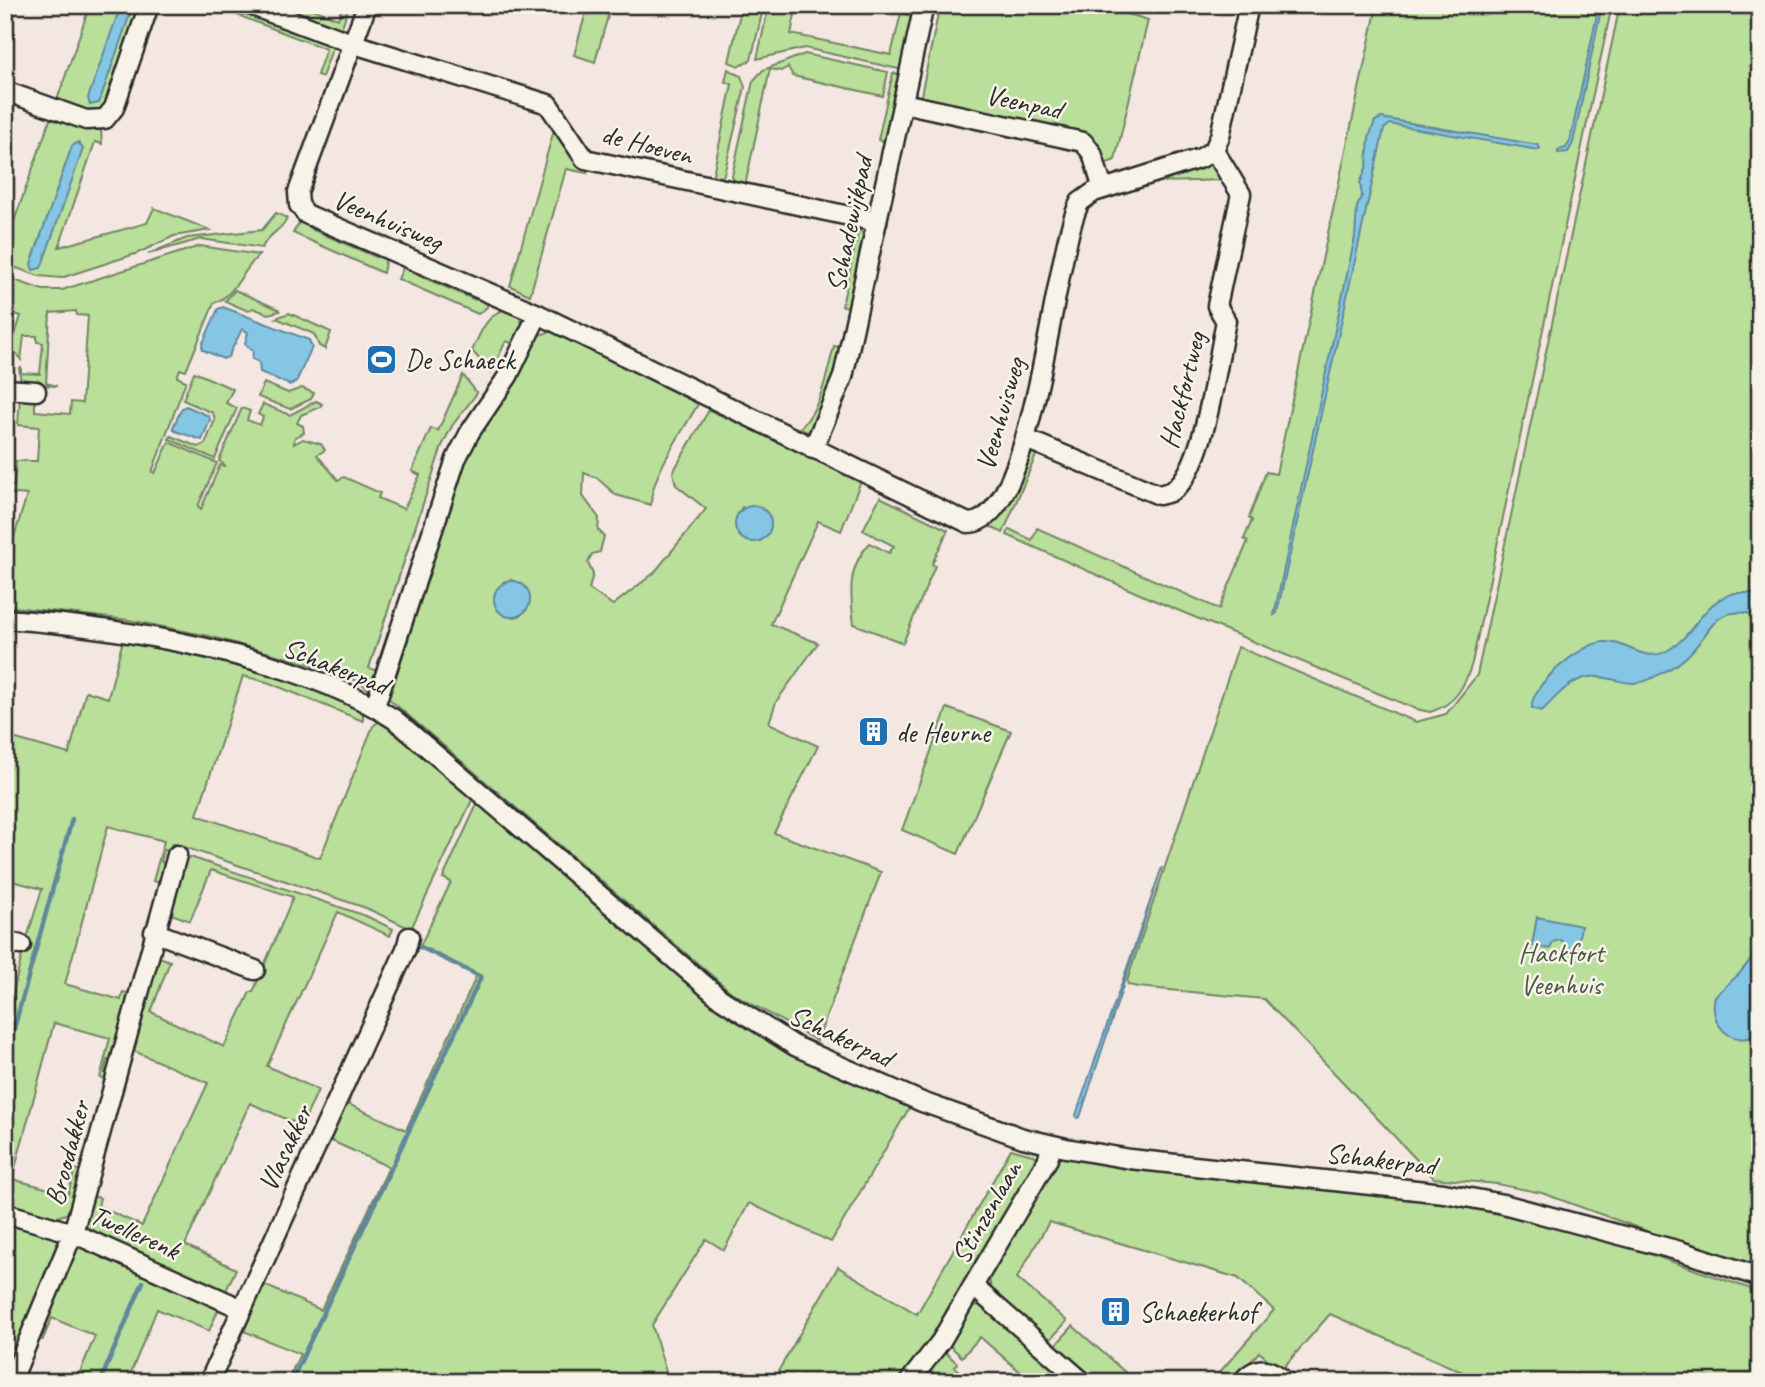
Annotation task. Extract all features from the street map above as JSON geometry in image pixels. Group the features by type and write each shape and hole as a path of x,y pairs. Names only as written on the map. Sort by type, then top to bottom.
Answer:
{"street":[{"path":"5,91 91,122 105,119 114,108 149,5"},
{"name":"de Hoeven","path":"250,5 354,44 548,104 586,159 877,222"},
{"name":"Veenhuisweg","path":"367,5 298,192 302,210 538,314 960,521 975,523 995,511 1026,439 1077,208 1084,198 1103,189 1201,158 1213,150"},
{"name":"Schadewijkpad","path":"813,449 841,387 924,5"},
{"path":"1213,150 1220,136 1249,5"},
{"name":"Veenpad","path":"902,103 1083,142 1092,153 1103,189"},
{"name":"Hackfortweg","path":"1026,439 1159,495 1177,489 1183,480 1201,438 1226,321 1217,306 1241,194 1213,150"},
{"path":"375,706 456,459 470,432 505,383 538,314"},
{"path":"5,389 36,391"},
{"name":"Schakerpad","path":"5,619 82,624 230,655 311,679 375,706 394,719 678,965 748,1018 795,1046 922,1102 1013,1135 1051,1145 1130,1159 1325,1179 1503,1204 1641,1240 1760,1277"},
{"name":"Broodakker","path":"11,1382 73,1233 177,855"},
{"path":"154,932 255,970"},
{"name":"Vlasakker","path":"209,1382 240,1308 406,949 408,937"},
{"name":"Stinzenlaan","path":"1051,1145 1048,1159 973,1286 1083,1382"},
{"name":"Twellerenk","path":"5,1213 73,1233 240,1308"},
{"path":"909,1382 933,1354 973,1286"},
{"path":"1242,1382 1253,1371 1263,1369 1273,1371 1286,1382"}],"green space":[{"path":"90,5 143,5 108,108 96,115 56,103"},
{"path":"211,5 233,5 334,44 322,77 317,75 326,49"},
{"path":"267,5 303,5 338,19 343,5 349,5 340,33"},
{"path":"588,5 611,5 595,62 574,55"},
{"path":"742,5 764,5 751,60 739,66 729,62"},
{"path":"769,5 797,5 791,34 891,55 901,13 914,17 903,70 805,48 757,59"},
{"path":"940,5 1099,5 1148,20 1115,160 1102,165 1095,144 920,100"},
{"path":"1373,5 1612,5 1472,663 1458,694 1446,705 1430,712 1416,709 1151,599 1007,535 1009,529 1032,540 1037,528 1219,609 1248,541 1244,539 1252,520 1249,518 1266,472 1276,474 1377,6"},
{"name":"Hackfort Veenhuis","path":"1620,5 1760,5 1760,1272 1542,1193 1497,1184 1434,1178 1264,999 1138,987 1128,985 1127,981 1238,647 1416,722 1446,714 1477,675"},
{"path":"805,54 888,72 883,96 793,76 788,67 781,71 770,69 745,186 735,184 732,176 753,81 763,70"},
{"path":"728,69 741,76 745,87 724,174 719,181 712,179 732,84 725,82"},
{"path":"893,73 902,75 887,142 878,140"},
{"path":"52,114 101,130 102,144 95,142 59,247 147,223 154,208 210,230 174,236 138,253 61,278 39,276 5,264 5,247"},
{"path":"555,126 587,173 566,169 530,295 510,286"},
{"path":"1207,163 1221,168 1222,180 1165,182 1164,177"},
{"path":"276,213 287,218 262,248 201,239 148,254 187,238 262,230"},
{"path":"306,222 313,230 376,257 386,257 383,273 293,233 299,223"},
{"path":"859,228 865,238 850,307 842,306"},
{"path":"200,246 259,255 234,288 214,303 186,371 180,369 177,377 186,381 152,472 155,473 169,442 217,463 198,506 201,509 220,465 226,466 219,461 242,408 250,411 247,420 260,425 263,417 258,414 263,404 290,415 316,401 322,404 320,407 301,415 297,423 303,426 304,433 295,437 294,444 303,439 321,444 325,450 317,455 338,480 344,477 380,493 378,498 404,509 420,475 412,471 431,428 438,431 463,375 477,393 452,426 442,446 369,668 380,672 370,691 341,673 209,636 129,620 5,606 5,566 27,495 5,493 5,486 14,486 16,461 37,461 39,427 18,425 20,396 35,397 35,411 70,414 71,402 82,403 88,316 77,315 76,311 50,313 46,383 57,386 21,384 19,368 21,367 21,373 40,374 43,343 37,342 37,336 24,336 21,360 17,354 10,351 21,316 5,311 5,277 43,290 62,290"},
{"path":"410,266 413,273 475,300 482,297 487,301 487,307 478,314 398,279 403,268"},
{"path":"235,290 280,311 268,314 253,308 248,311 225,301"},
{"path":"508,308 520,315 523,329 517,345 506,341 491,372 472,351 489,319"},
{"path":"289,313 331,332 325,349 319,346 314,334 276,318"},
{"path":"552,331 698,404 662,467 652,493 651,505 616,495 597,478 584,473 583,496 599,518 598,530 604,536 600,552 592,554 588,563 593,574 589,589 613,605 654,573 706,509 676,485 673,472 709,410 798,449 861,481 841,531 818,521 771,624 818,643 776,702 769,723 818,746 774,833 881,872 817,1041 731,992 389,699 469,451 501,404 539,335","holes":["742,507 770,526 760,541 740,536 736,521","511,580 525,587 529,595 526,610 512,617 503,582"]},
{"path":"834,346 843,348 839,369 813,429 807,432 800,428 818,401"},
{"path":"194,372 233,389 226,403 237,408 215,459 169,439 171,436 198,447 205,444 215,420 213,413 183,400"},
{"path":"264,383 288,393 302,388 314,393 311,399 290,409 258,397"},
{"path":"1037,453 1003,533 989,526 1004,510 1028,454"},
{"path":"880,497 948,530 932,564 935,566 903,643 854,624 851,592 857,562 870,543 889,553 894,546 863,530"},
{"path":"123,640 274,676 363,708 363,721 267,682 243,676 197,815 320,858 373,726 382,719 474,796 411,929 366,908 172,843 170,851 164,850 161,862 166,864 161,883 153,881 164,841 108,826 65,984 121,1000 123,992 131,994 113,1061 107,1060 104,1073 109,1074 108,1080 100,1078 110,1038 54,1023 12,1179 68,1194 75,1169 83,1172 69,1213 51,1219 5,1207 5,1025 42,889 5,879 5,740 6,736 69,754 86,691 108,698"},
{"path":"947,708 1011,731 958,854 902,830"},
{"path":"479,800 693,982 909,1104 908,1110 831,1242 749,1203 724,1250 706,1239 652,1325 669,1382 287,1382 300,1354 244,1331 240,1341 234,1338 262,1273 268,1276 264,1285 321,1310 389,1167 325,1138 346,1093 351,1095 348,1104 406,1130 477,975 419,948 451,882 443,878"},
{"path":"190,857 366,916 393,929 390,936 338,912 267,1066 318,1090 302,1126 250,1103 185,1245 236,1269 224,1295 86,1230 84,1226 89,1195 100,1198 98,1206 142,1226 208,1083 129,1049 154,955 170,961 151,1012 224,1047 250,992 253,992 293,897 211,870 190,921 166,912 183,858"},
{"path":"1011,1149 1040,1157 937,1336 901,1382 772,1382 838,1267 917,1314"},
{"path":"1063,1155 1488,1208 1553,1221 1760,1292 1760,1382 1485,1382 1330,1314 1283,1368 1299,1382 1294,1382 1259,1352 1233,1382 1211,1382 1274,1310 1238,1278 1049,1222 1017,1278 1067,1321 1048,1342 992,1293 988,1274 1053,1164"},
{"path":"5,1219 59,1236 62,1243 5,1382"},
{"path":"85,1245 220,1306 209,1331 157,1309 127,1382 76,1382 95,1336 52,1318 42,1341 46,1327 41,1325 73,1250"},
{"path":"984,1306 1074,1382 1032,1382 980,1337 962,1357 947,1343 970,1307"},
{"path":"1073,1326 1136,1382 1094,1382 1054,1347"},
{"path":"943,1350 957,1363 955,1367 972,1382 936,1382 925,1372"}],"water":[{"path":"121,5 133,5 99,103 90,105 88,98"},
{"path":"1599,5 1602,5 1573,143 1568,152 1558,153 1558,150 1566,148 1570,141"},
{"path":"1381,118 1538,145 1540,148 1538,150 1390,124 1384,129 1277,613 1274,615 1355,237 1357,207 1362,196 1360,183 1367,166 1369,137 1375,121"},
{"path":"78,142 83,149 41,268 33,270 31,264 72,146"},
{"path":"223,307 309,340 312,347 296,382 290,385 260,372 259,362 252,359 253,351 245,344 248,332 242,329 228,357 223,359 203,350 202,345 218,309"},
{"path":"186,406 209,416 202,440 175,431 173,427 182,408"},
{"path":"753,506 766,511 771,524 766,537 753,542 740,537 735,524 740,511"},
{"path":"512,581 525,586 530,599 525,612 512,617 499,612 494,599 499,586"},
{"path":"1735,593 1760,593 1760,616 1731,613 1722,617 1714,623 1694,650 1668,670 1636,683 1589,677 1569,686 1542,711 1532,708 1533,699 1548,678 1558,667 1583,650 1594,644 1612,642 1644,654 1661,653 1679,642 1715,603"},
{"path":"1162,867 1080,1117 1077,1118 1076,1115"},
{"path":"1537,917 1581,926 1576,954 1567,952 1566,944 1560,940 1553,942 1550,949 1532,946"},
{"path":"1760,948 1760,965 1755,977 1760,983 1760,1034 1749,1038 1731,1036 1724,1031 1715,1016 1715,996 1739,974"}],"waterway":[{"path":"5,1061 72,819"},
{"path":"291,1382 481,977 421,947"},
{"path":"100,1382 143,1282"}],"place":[{"name":"De Schaeck","path":"382,359"},
{"name":"de Heurne","path":"873,732"},
{"name":"Schaekerhof","path":"1116,1311"}]}
